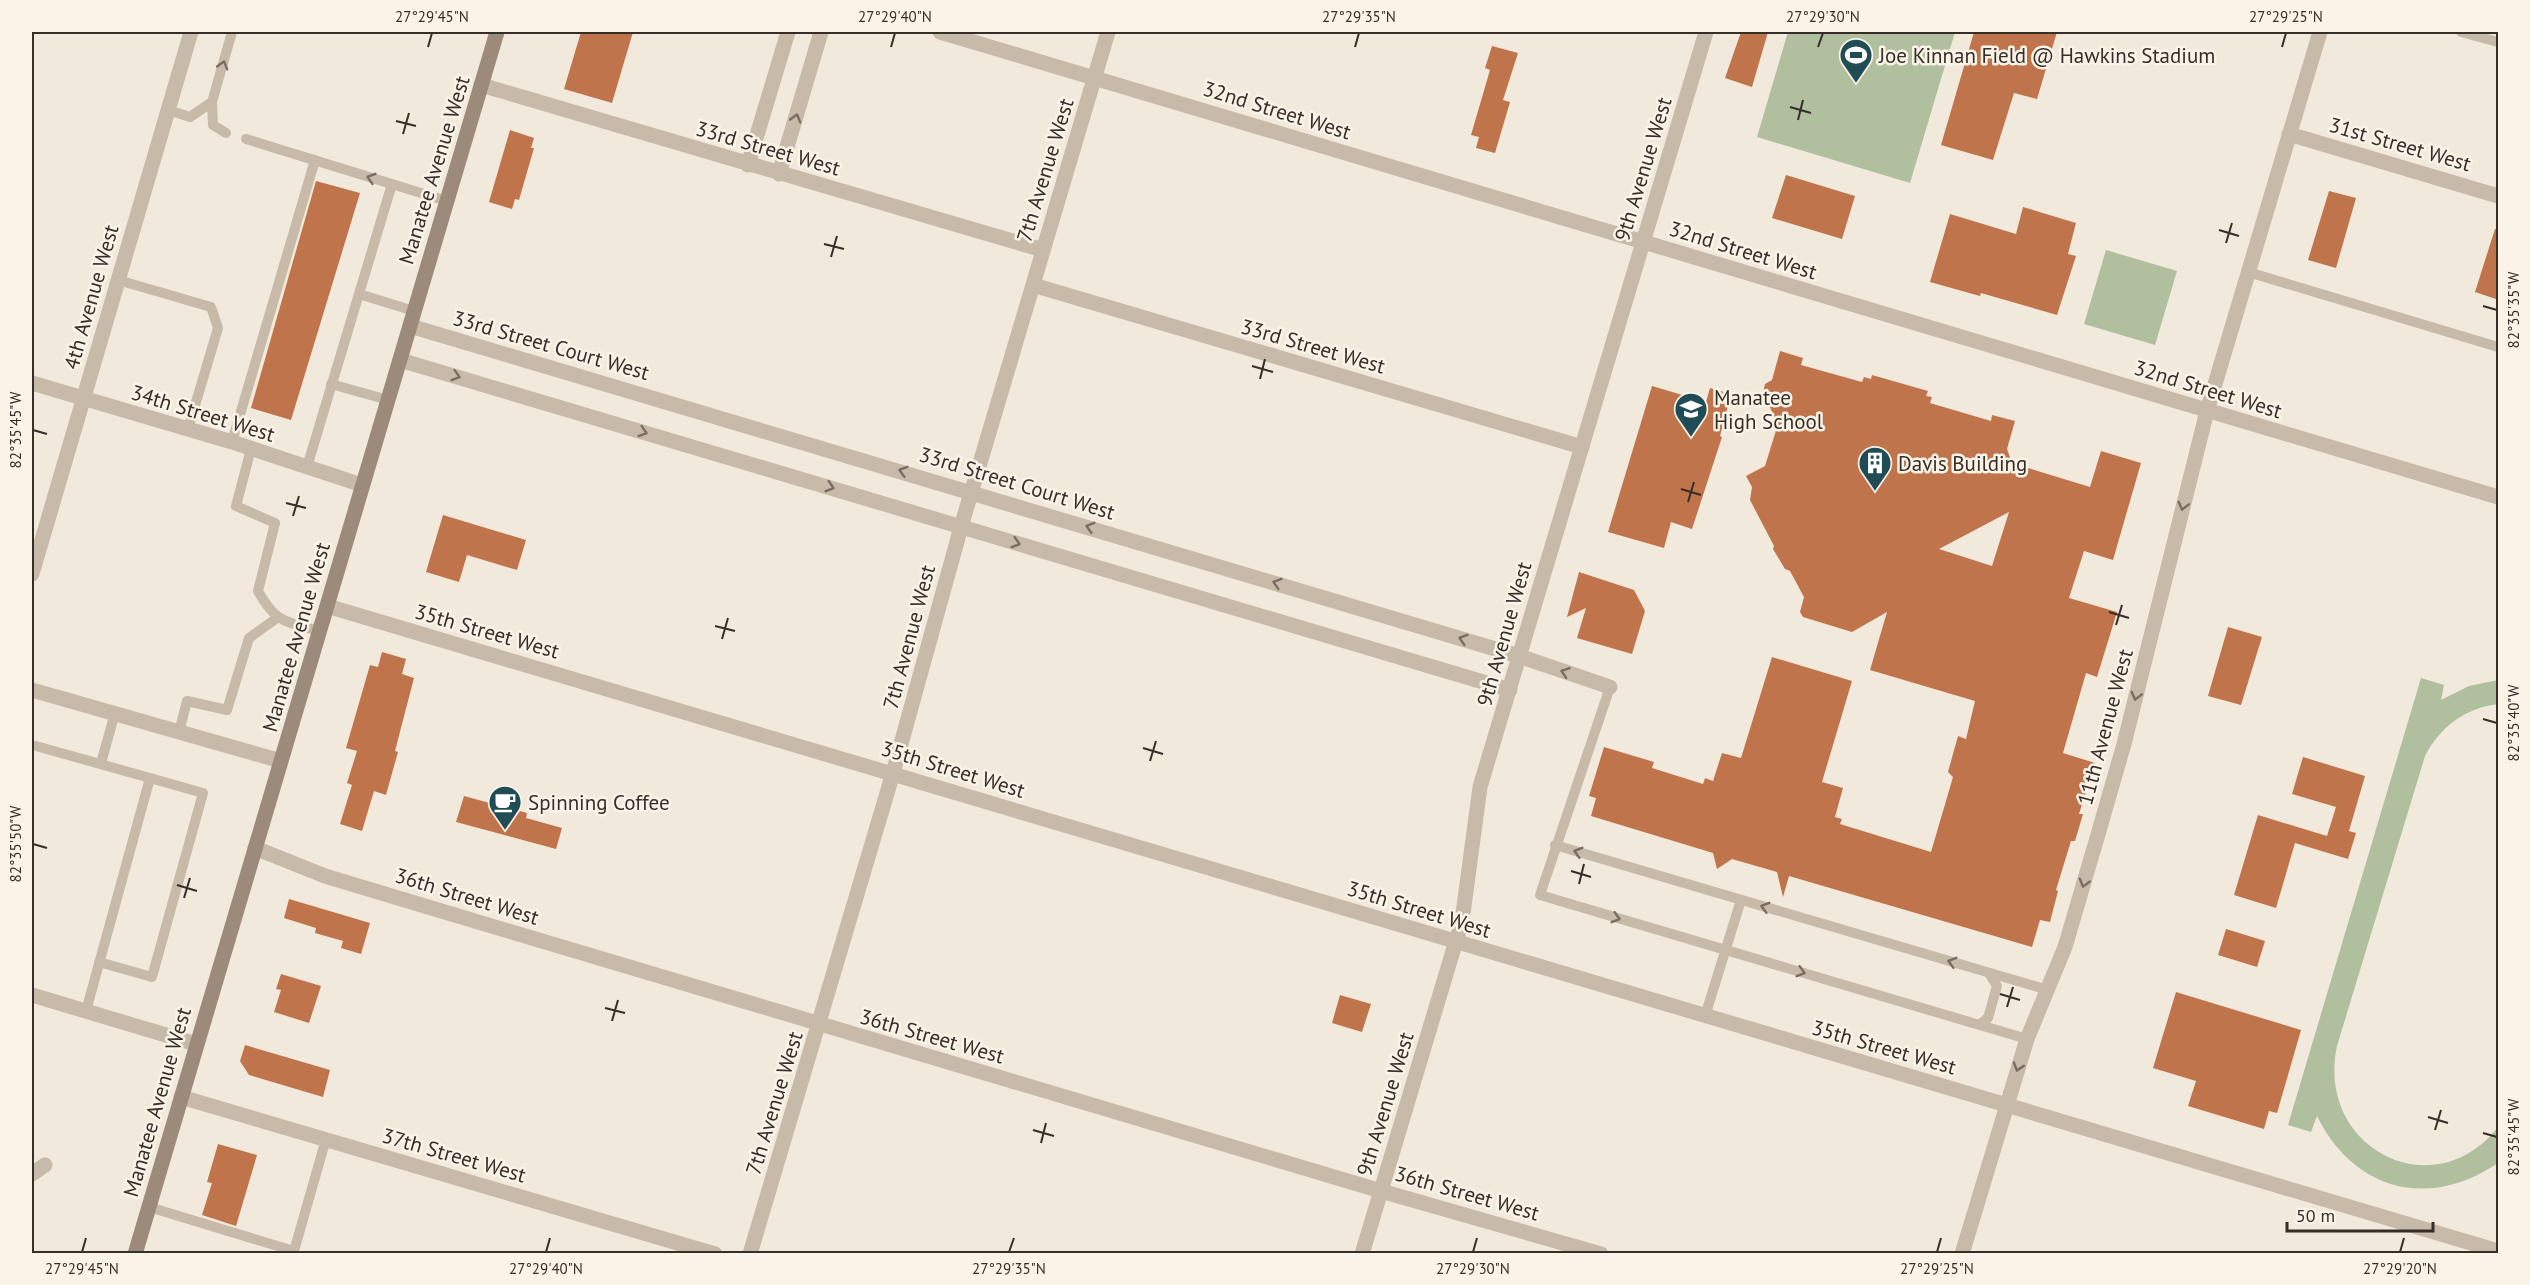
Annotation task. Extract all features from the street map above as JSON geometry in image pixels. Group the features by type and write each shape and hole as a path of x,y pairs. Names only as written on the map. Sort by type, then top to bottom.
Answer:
{"main road":[{"name":"Manatee Avenue West","path":"135,1254 497,32"}],"street":[{"name":"4th Avenue West","path":"32,574 191,32"},
{"path":"748,165 788,32"},
{"path":"779,174 821,32"},
{"name":"32nd Street West","path":"940,32 2499,497"},
{"name":"7th Avenue West","path":"750,1254 893,773 961,526 1108,32"},
{"name":"9th Avenue West","path":"1362,1254 1456,942 1466,895 1480,787 1707,32"},
{"name":"11th Avenue West","path":"1962,1254 2027,1039 2065,947 2124,744 2206,411 2320,32"},
{"name":"33rd Street West","path":"481,85 1043,250"},
{"name":"31st Street West","path":"2289,134 2499,196"},
{"name":"33rd Street West","path":"1033,285 1582,447"},
{"name":"33rd Street Court West","path":"410,326 1519,656 1610,687"},
{"path":"400,360 1510,690"},
{"name":"34th Street West","path":"32,383 232,442 362,485"},
{"name":"35th Street West","path":"327,606 2499,1251"},
{"path":"32,690 281,761"},
{"name":"36th Street West","path":"255,848 325,876 1381,1191 1601,1254"},
{"path":"32,995 196,1044"},
{"name":"37th Street West","path":"181,1096 715,1254"},
{"path":"32,1174 45,1165"}],"lane":[{"path":"226,133 213,125 212,102 232,32"},
{"path":"2461,32 2499,42"},
{"path":"168,110 190,117 212,102"},
{"path":"246,139 447,201"},
{"path":"232,442 315,160"},
{"path":"307,467 392,184"},
{"path":"2248,272 2499,347"},
{"path":"118,280 211,307 218,328 188,429"},
{"path":"359,294 414,311"},
{"path":"332,384 388,400"},
{"path":"251,448 236,506 275,523 258,591 267,607 278,618 319,631"},
{"path":"178,732 187,701 227,710 249,638 278,618"},
{"path":"1610,687 1540,895 2027,1039"},
{"path":"101,763 115,713"},
{"path":"36,746 203,793 152,977 99,962"},
{"path":"86,1011 150,778"},
{"path":"1555,845 2048,990"},
{"path":"1705,1016 1741,900"},
{"path":"1979,1024 1988,1018 1997,986 1989,973"},
{"path":"149,1207 294,1251 326,1139"}],"green space":[{"name":"Joe Kinnan Field @ Hawkins Stadium","path":"1788,32 1955,32 1910,183 1757,137"},
{"path":"2106,250 2177,271 2155,345 2084,324"},
{"path":"2421,678 2444,685 2441,700 2469,686 2498,680 2498,704 2475,710 2455,721 2438,736 2425,756 2337,1046 2335,1082 2344,1113 2361,1138 2385,1156 2413,1164 2443,1163 2472,1151 2498,1127 2498,1162 2495,1165 2469,1179 2443,1187 2418,1189 2394,1185 2371,1175 2350,1161 2332,1141 2317,1116 2311,1132 2288,1125"}],"building":[{"path":"581,32 633,32 612,103 564,89"},
{"path":"1741,32 1768,32 1752,87 1725,78"},
{"path":"1974,32 2057,32 2037,99 2014,93 1993,160 1941,145"},
{"path":"1492,46 1518,53 1503,100 1510,102 1495,153 1476,148 1479,137 1471,135 1490,70 1485,68"},
{"path":"510,130 534,138 531,148 534,148 519,200 515,199 512,209 489,202"},
{"path":"1786,175 1855,196 1842,239 1772,218"},
{"path":"316,181 360,193 291,420 251,408"},
{"path":"2329,191 2356,198 2336,268 2308,260"},
{"path":"2023,207 2076,223 2068,254 2076,256 2057,315 1981,293 1980,296 1930,282 1950,214 2016,234"},
{"path":"2495,229 2499,229 2499,300 2475,292"},
{"path":"1780,351 1803,358 1801,365 1862,382 1864,377 1871,379 1872,375 1928,391 1926,396 1932,397 1930,403 1991,421 1992,415 2015,421 2007,449 2012,463 2090,487 2101,451 2141,463 2113,560 2084,551 2069,598 2117,612 2097,677 2086,673 2063,753 2095,763 2079,814 2083,814 2075,841 2071,841 2056,890 2058,891 2050,922 2040,920 2032,947 1789,876 1783,897 1777,872 1732,859 1717,869 1713,853 1591,816 1596,798 1589,796 1604,747 1654,762 1652,768 1703,784 1705,778 1713,781 1722,753 1741,758 1772,657 1852,681 1822,782 1843,788 1835,817 1842,819 1840,824 1931,852 1953,777 1948,772 1958,736 1966,739 1975,701 1870,670 1887,612 1852,632 1803,617 1800,612 1804,597 1790,571 1785,569 1773,549 1774,546 1750,500 1752,487 1746,476 1765,466 1778,424 1763,393 1765,384 1772,380","holes":["2009,512 1992,566 1939,549"]},
{"path":"1652,386 1706,402 1710,388 1731,394 1720,436 1722,437 1692,529 1671,522 1664,548 1608,532"},
{"path":"443,515 526,540 517,570 467,555 459,582 426,572"},
{"path":"1579,572 1634,590 1645,611 1632,654 1577,638 1586,608 1567,617"},
{"path":"2228,627 2262,637 2241,705 2208,696"},
{"path":"382,652 406,659 402,674 414,678 386,795 374,791 362,831 340,824 352,785 347,783 357,751 346,748 370,665 378,667"},
{"path":"2303,757 2365,776 2349,831 2356,833 2348,859 2295,843 2276,908 2234,895 2258,815 2327,836 2336,807 2292,794"},
{"path":"464,796 527,813 526,818 562,828 556,849 456,822"},
{"path":"289,899 370,923 361,954 341,948 343,941 315,933 316,928 284,918"},
{"path":"2226,929 2265,941 2257,967 2218,955"},
{"path":"281,974 321,986 309,1023 274,1012 281,990 276,989"},
{"path":"2176,992 2301,1030 2277,1113 2269,1111 2264,1129 2188,1106 2196,1081 2153,1068"},
{"path":"1340,995 1371,1004 1362,1032 1332,1023"},
{"path":"245,1045 330,1070 323,1097 249,1075 240,1061"},
{"path":"218,1144 257,1155 236,1226 202,1215 212,1183 207,1182"}],"place":[{"name":"Joe Kinnan Field @ Hawkins Stadium","path":"1856,84"},
{"name":"Manatee High School","path":"1691,438"},
{"name":"Davis Building","path":"1875,492"},
{"name":"Spinning Coffee","path":"505,831"}]}
